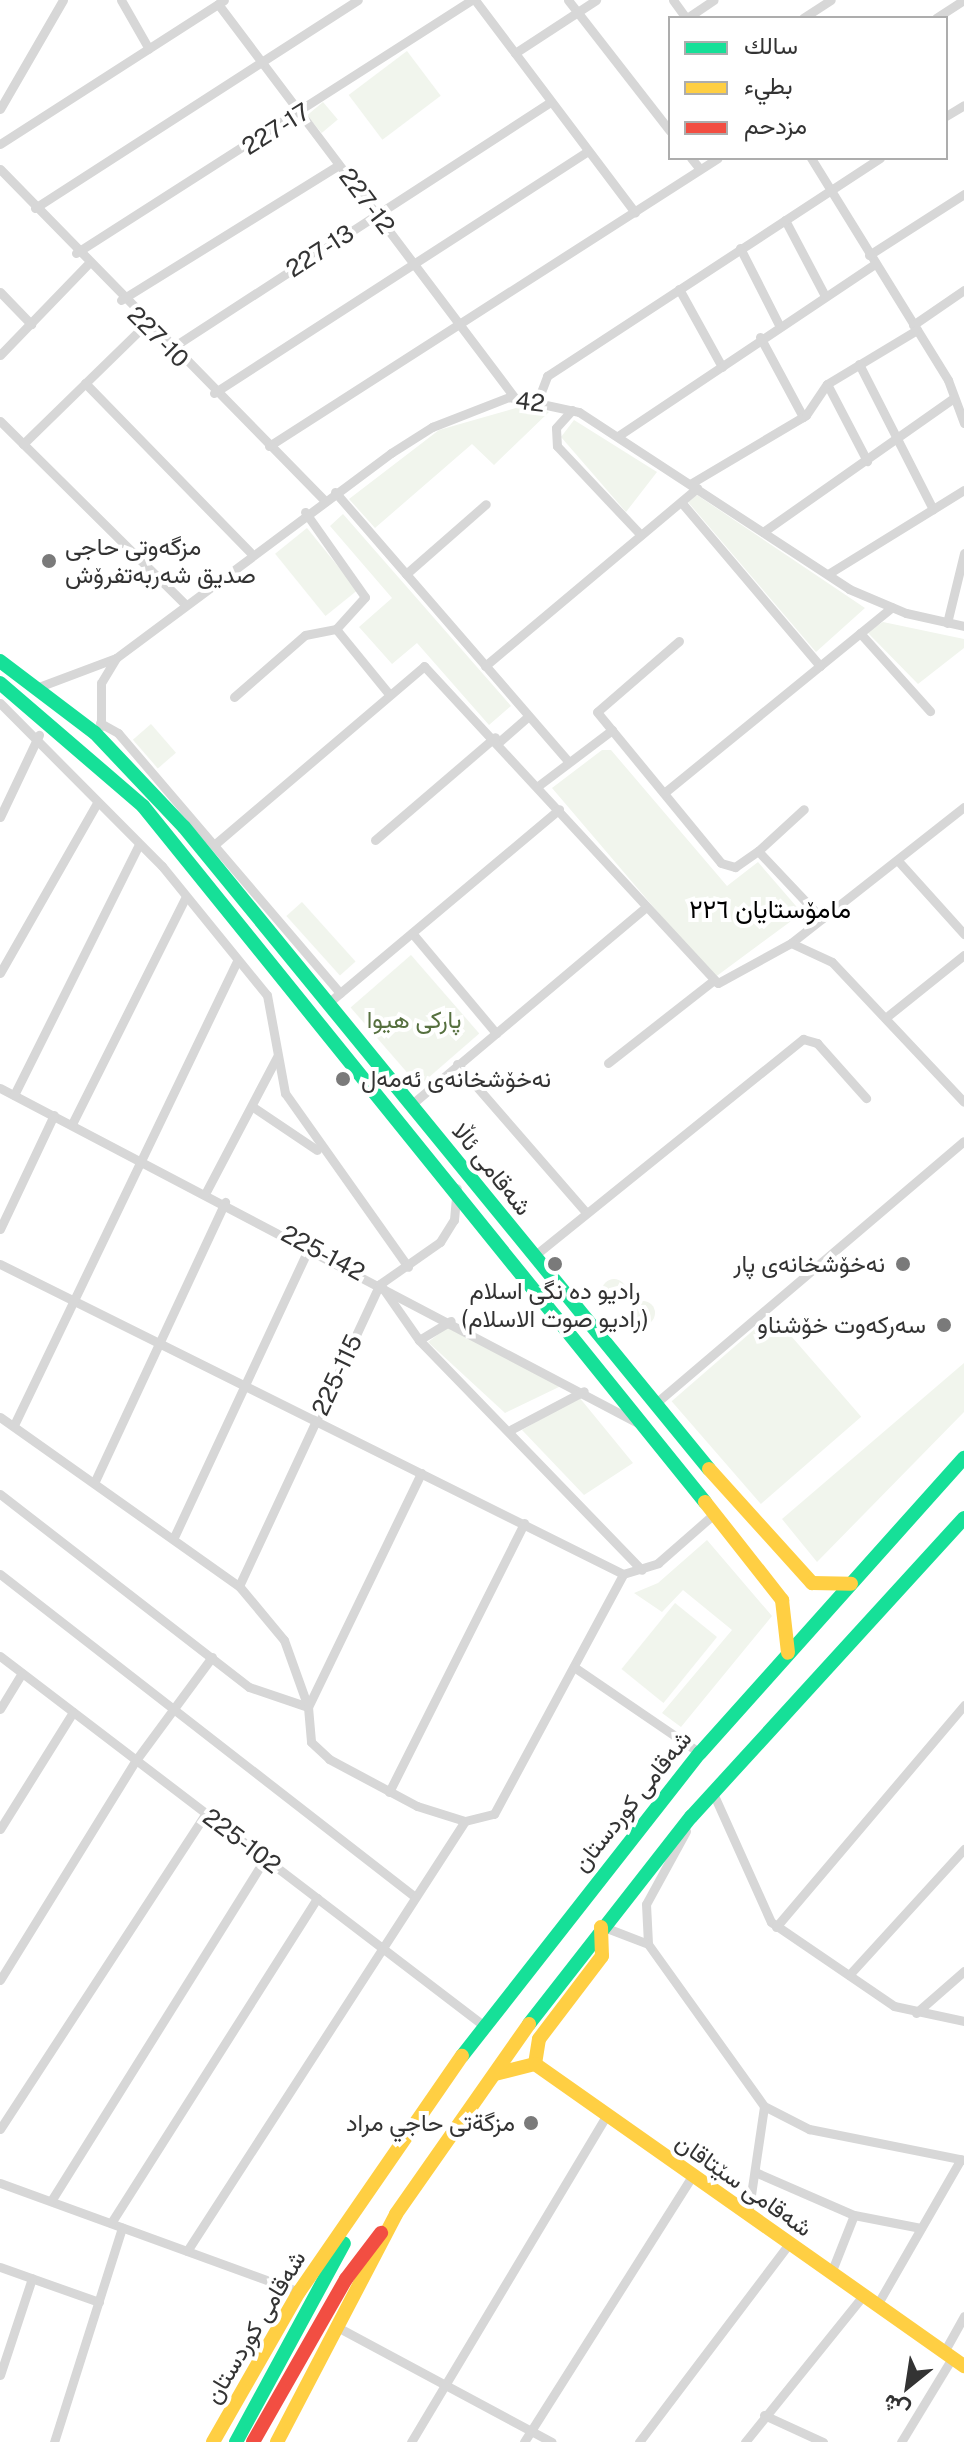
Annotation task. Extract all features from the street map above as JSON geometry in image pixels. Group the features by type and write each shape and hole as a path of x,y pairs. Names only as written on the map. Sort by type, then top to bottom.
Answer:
{"main road":[{"name":"شه‌قامی ئاڵا","path":"0,661 106,744 396,1084 534,1256 801,1576 819,1585 851,1584"},
{"name":"شه‌قامی ئاڵا","path":"0,683 143,806 457,1188 782,1600 790,1624 788,1654"},
{"path":"382,1097 396,1084"},
{"path":"536,1291 553,1279"},
{"name":"شەقامی کوردستان","path":"213,2442 299,2292 483,2025 700,1753 964,1458"},
{"path":"253,2442 346,2279 396,2214 589,1941 691,1817 964,1518"},
{"path":"604,1870 614,1892 631,1891"},
{"path":"562,1923 578,1920 589,1941"},
{"path":"494,2075 535,2064 539,2039 602,1956 601,1927"},
{"name":"شەقامی سێتاقان","path":"535,2064 953,2359"},
{"name":"شەقامی کوردستان","path":"236,2442 365,2197"},
{"path":"277,2442 341,2329 396,2214"}],"street":[{"path":"0,109 63,0"},
{"path":"121,0 149,49"},
{"path":"35,208 358,0"},
{"path":"474,0 635,212"},
{"name":"227-17","path":"76,253 301,114 474,0"},
{"path":"568,0 668,128"},
{"path":"515,53 596,0"},
{"path":"673,0 685,16"},
{"path":"690,16 714,0"},
{"path":"806,16 831,0"},
{"path":"939,16 964,0"},
{"path":"0,144 221,2"},
{"name":"227-12","path":"221,2 261,63 516,400"},
{"name":"227-13","path":"170,349 551,102"},
{"path":"214,393 588,151"},
{"path":"693,160 700,169"},
{"path":"269,446 715,160"},
{"path":"812,160 962,409 964,423"},
{"path":"538,400 547,376 877,160"},
{"path":"121,300 339,165"},
{"name":"227-10","path":"0,169 121,300 323,499"},
{"path":"618,436 722,367 760,337 825,296 964,194"},
{"path":"785,220 825,296"},
{"path":"740,248 779,325"},
{"path":"0,355 87,265"},
{"path":"679,289 722,367"},
{"path":"485,666 681,502 694,486 803,417 827,384 915,328 964,290"},
{"path":"0,292 31,324"},
{"path":"23,444 146,324"},
{"path":"760,337 803,417"},
{"path":"859,364 933,509"},
{"path":"85,383 250,552"},
{"path":"827,384 867,461"},
{"path":"763,532 867,461 895,434 954,398"},
{"name":"42","path":"116,658 250,552 432,427 516,400 538,400 572,410 618,436 828,574 892,607 964,626"},
{"path":"572,410 556,428 557,446 641,535"},
{"path":"0,421 184,603"},
{"path":"828,574 964,490"},
{"path":"335,492 568,761"},
{"path":"681,502 820,666"},
{"path":"406,574 486,504"},
{"path":"234,697 305,635 336,629 362,604 364,589 305,512"},
{"path":"947,623 964,553"},
{"path":"664,793 892,607"},
{"path":"336,629 389,694"},
{"path":"860,633 930,711"},
{"path":"679,641 599,707 612,730 721,863 735,867 804,809"},
{"path":"36,688 116,658"},
{"path":"106,744 100,723 101,683 116,658"},
{"path":"214,845 389,694 427,666 498,739 645,908 719,981"},
{"path":"0,703 39,735 97,803 139,844 262,989 277,1017 278,1055 285,1093 327,1157 408,1267"},
{"path":"375,840 528,717"},
{"path":"100,723 118,733 340,993"},
{"path":"538,786 612,730"},
{"path":"0,817 39,735"},
{"path":"0,973 97,803"},
{"path":"608,1063 719,981 791,943 900,863 964,807"},
{"path":"327,1004 559,809"},
{"path":"14,1095 139,844"},
{"path":"755,851 822,919"},
{"path":"900,863 964,934"},
{"path":"72,1124 185,898"},
{"path":"412,1104 645,908"},
{"path":"412,933 496,1033"},
{"path":"791,943 832,962 889,1015 964,1102"},
{"path":"889,1015 964,955"},
{"path":"14,1425 137,1157 237,961"},
{"path":"534,1256 584,1210 803,1039 817,1043 866,1098"},
{"path":"206,1192 278,1055"},
{"path":"457,1064 584,1210"},
{"name":"225-142","path":"0,1088 310,1245 642,1425"},
{"path":"253,1107 327,1157"},
{"path":"0,1229 54,1115"},
{"path":"656,1403 964,1141"},
{"path":"457,1188 446,1235 408,1267 380,1284 419,1340 512,1429 642,1570"},
{"path":"95,1481 225,1202"},
{"path":"175,1535 310,1245"},
{"path":"0,1264 623,1574 642,1570 714,1514"},
{"name":"225-115","path":"239,1586 380,1284"},
{"path":"419,1340 451,1321"},
{"path":"512,1429 584,1391"},
{"path":"0,1417 175,1535 239,1586 284,1640 308,1707 311,1742 349,1773 465,1821 494,1814 623,1574"},
{"path":"308,1707 421,1473"},
{"path":"0,1494 249,1687 308,1707"},
{"path":"389,1792 524,1523"},
{"path":"0,1574 415,1897"},
{"name":"225-102","path":"0,1656 483,2025"},
{"path":"0,1980 136,1760 212,1657"},
{"path":"574,1667 700,1753"},
{"path":"0,1709 22,1673"},
{"path":"776,1927 964,1705"},
{"path":"0,1829 73,1712"},
{"path":"713,1793 753,1896 776,1927 849,1975 916,2013 964,2021"},
{"path":"0,2129 206,1813"},
{"path":"648,1944 646,1904 691,1817"},
{"path":"187,2251 465,1821"},
{"path":"849,1975 964,1849"},
{"path":"51,2201 265,1859"},
{"path":"111,2223 317,1898"},
{"path":"601,1927 621,1928 648,1944 764,2106 809,2129 962,2159 877,2305"},
{"path":"916,2013 964,1971"},
{"path":"748,2215 764,2106"},
{"path":"411,2442 607,2115"},
{"path":"755,2172 854,2215 921,2228"},
{"path":"524,2442 692,2176"},
{"path":"0,2183 299,2292"},
{"path":"831,2273 854,2215"},
{"path":"54,2442 122,2228"},
{"path":"639,2442 789,2244"},
{"path":"0,2267 99,2302"},
{"path":"0,2375 4,2349 32,2278"},
{"path":"745,2442 863,2296"},
{"path":"901,2442 953,2359 964,2316"},
{"path":"341,2329 448,2382 552,2442"},
{"path":"764,2415 823,2442"}],"green space":[{"path":"407,51 441,96 382,140 349,95"},
{"path":"323,102 338,120 322,133 307,115"},
{"path":"523,406 549,412 494,465 472,444 375,528 349,499 439,430"},
{"path":"574,420 657,472 626,512 561,437"},
{"path":"697,495 865,608 816,652 688,502"},
{"path":"343,514 511,706 489,725 417,643 392,664 359,627 392,598 330,526"},
{"path":"307,528 357,590 325,616 275,554"},
{"path":"883,622 964,639 964,648 918,684 867,632"},
{"path":"151,724 176,753 158,768 133,740"},
{"path":"602,750 611,750 727,886 758,862 802,913 714,978 552,788"},
{"path":"302,902 356,961 340,976 286,916"},
{"name":"پاركی هیوا","path":"411,955 479,1033 419,1086 351,1007"},
{"path":"614,1279 623,1282 626,1291 623,1300 614,1303 605,1300 602,1291 605,1282"},
{"path":"643,1301 652,1304 655,1313 652,1322 643,1325 634,1322 631,1313 634,1304"},
{"path":"772,1314 861,1417 761,1504 672,1401"},
{"path":"448,1327 561,1386 505,1413 428,1342"},
{"path":"964,1363 964,1412 817,1562 782,1519"},
{"path":"579,1397 633,1463 584,1495 522,1430"},
{"path":"707,1540 772,1616 681,1727 662,1713 732,1630 683,1590 662,1612 634,1593 658,1583"},
{"path":"675,1603 717,1637 663,1703 622,1669"}],"traffic: fast":[{"path":"0,661 95,733 184,827 709,1469"},
{"path":"0,683 143,806 705,1502"},
{"path":"462,2056 700,1753 964,1458"},
{"path":"529,2024 691,1817 964,1518"},
{"path":"236,2442 344,2243"}],"traffic: slow":[{"path":"709,1469 812,1583 851,1584"},
{"path":"705,1502 782,1600 788,1653"},
{"path":"535,2064 539,2039 602,1956 601,1927"},
{"path":"277,2442 396,2214 529,2024"},
{"path":"213,2442 299,2292 462,2056"},
{"path":"495,2074 535,2064 964,2366"}],"traffic: jam":[{"path":"253,2442 346,2279 381,2233"}],"place":[{"name":"مزگەوتی حاجی صدیق شەربەتفرۆش","path":"49,561"},
{"name":"نەخۆشخانەی ئەمەل","path":"343,1079"},
{"name":"راديو ده نگی اسلام (رادیو صوت الاسلام)","path":"555,1264"},
{"name":"نەخۆشخانەی پار","path":"903,1264"},
{"name":"سەرکەوت خۆشناو","path":"944,1325"},
{"name":"مزگةتی حاجي مراد","path":"531,2123"}],"district":[{"name":"مامۆستایان ٢٢٦","path":"770,909"}]}
